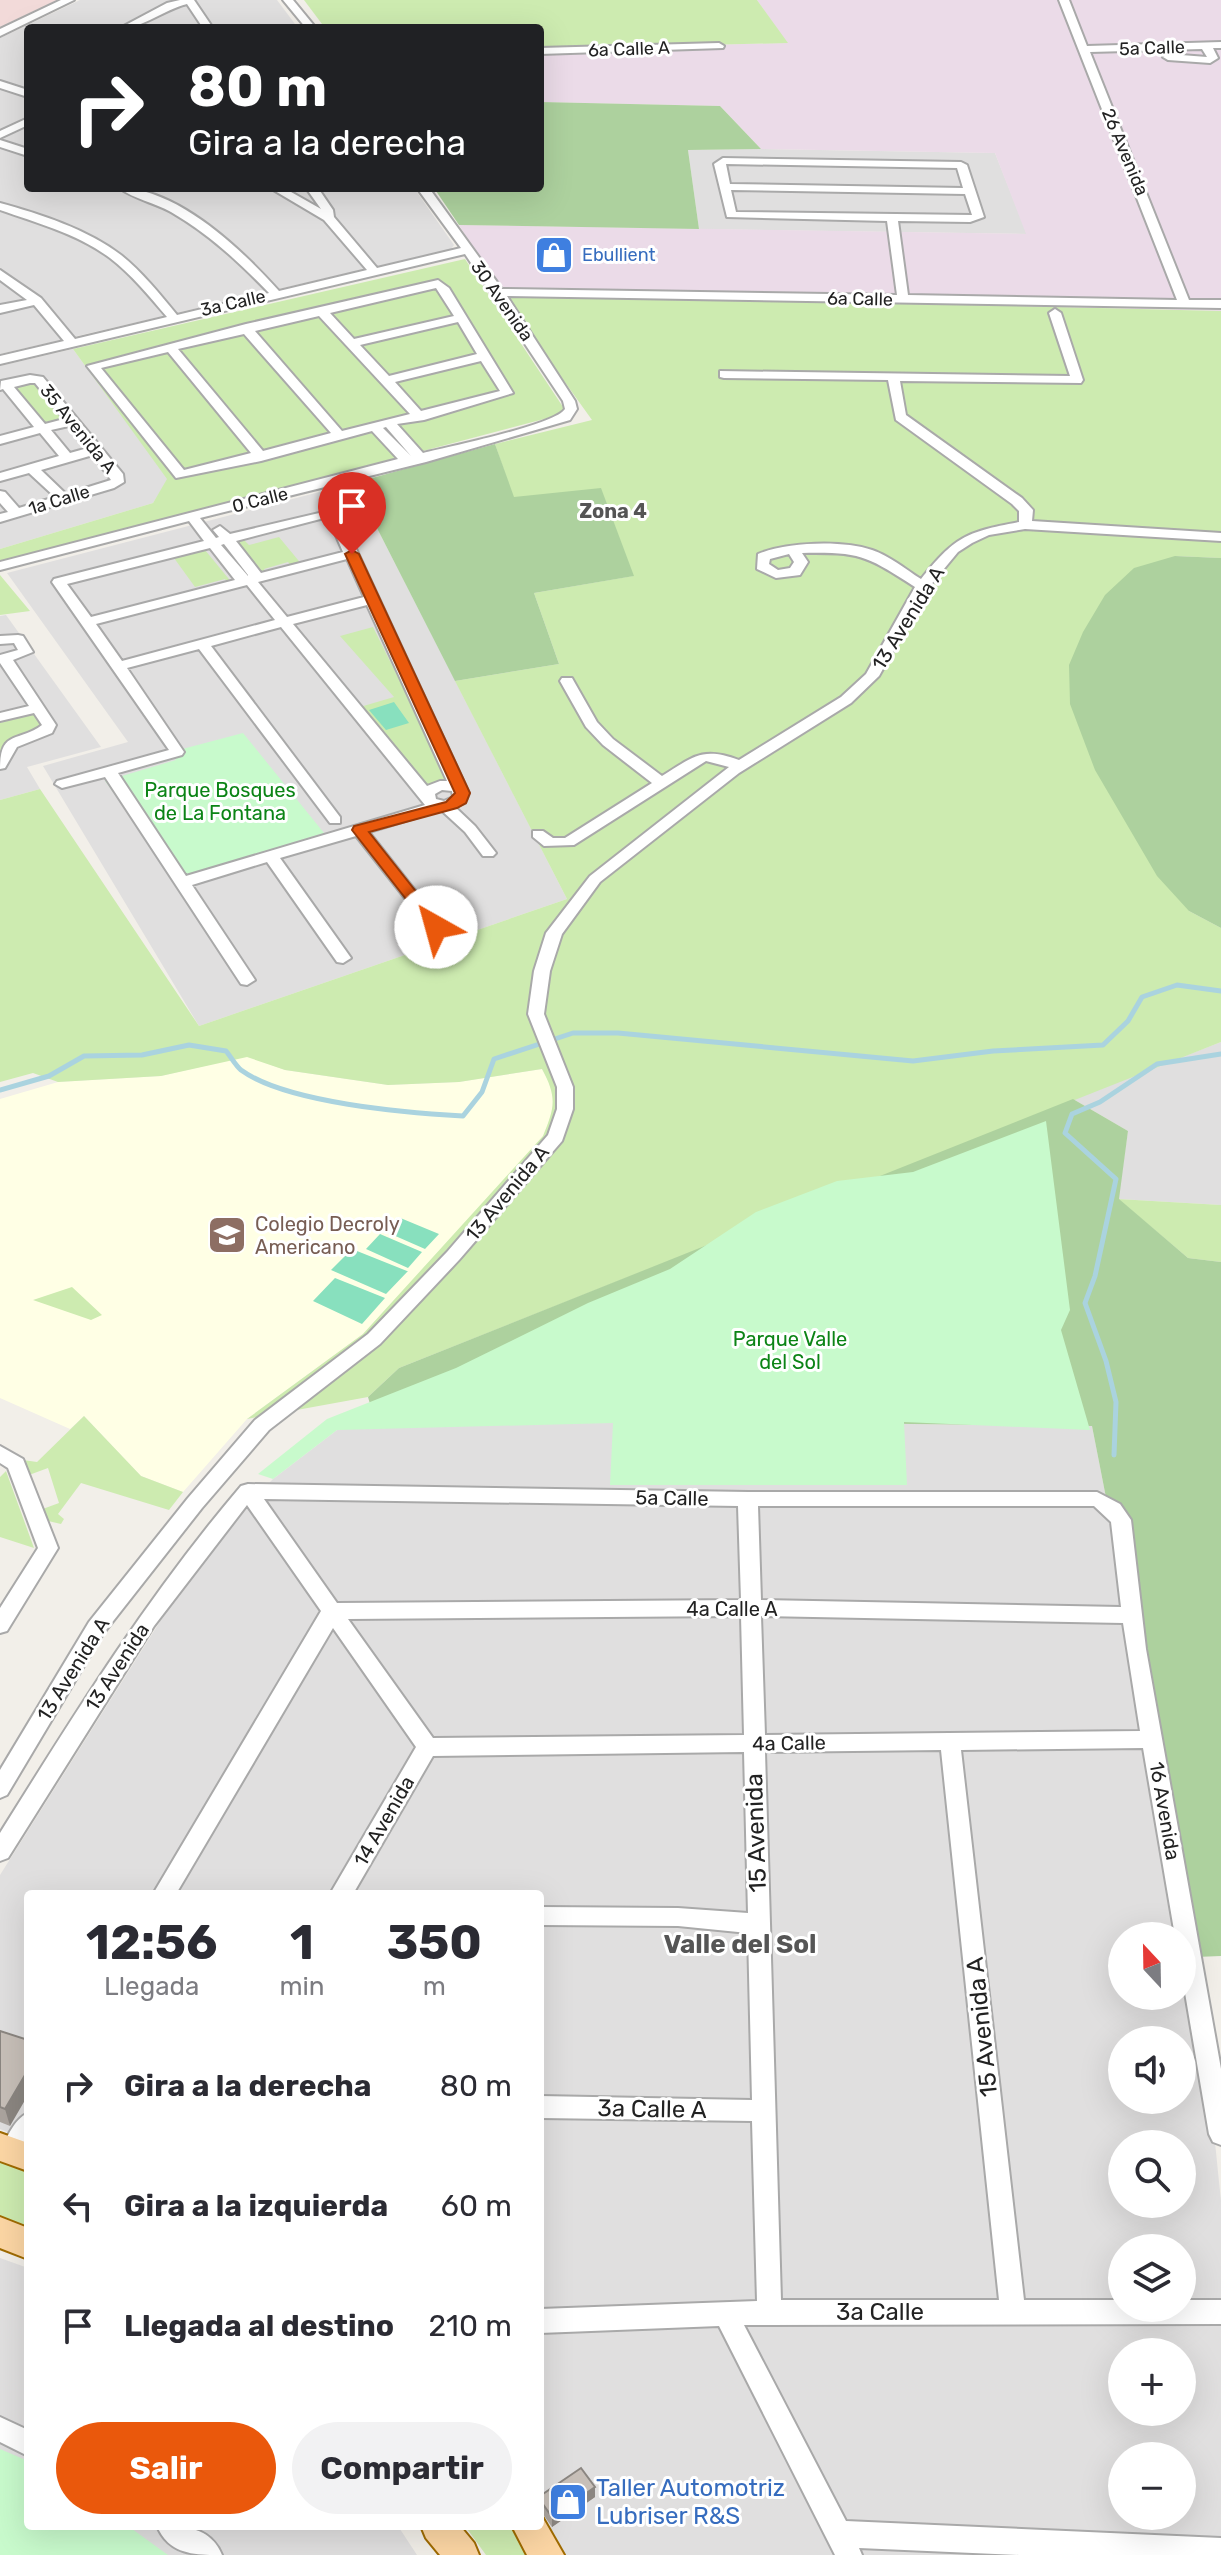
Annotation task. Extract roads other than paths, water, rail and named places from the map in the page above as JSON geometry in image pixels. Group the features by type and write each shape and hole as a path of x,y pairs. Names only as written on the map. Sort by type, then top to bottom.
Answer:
{"main road":[{"path":"0,2232 24,2242"},
{"path":"441,2530 462,2555"},
{"path":"531,2530 547,2555"}],"street":[{"path":"3,32 69,0"},
{"path":"133,24 171,5 189,0 205,24"},
{"path":"288,0 308,24"},
{"name":"26 Avenida","path":"1064,0 1185,304"},
{"path":"3,32 24,36"},
{"name":"5a Calle","path":"1083,49 1210,60 1213,58 1206,46 1221,45"},
{"name":"6a Calle A","path":"544,51 719,46"},
{"path":"0,84 24,93"},
{"path":"0,135 24,123"},
{"path":"0,143 24,152"},
{"path":"723,161 961,165 969,191 978,217 976,219 731,215 720,164 723,161"},
{"path":"724,187 969,191"},
{"path":"134,192 172,208 221,238 275,293"},
{"path":"283,192 328,218"},
{"name":"30 Avenida","path":"426,192 499,292 569,401 571,409 566,417"},
{"path":"299,201 316,193 328,218 374,271"},
{"path":"0,206 65,230 109,251 144,283 173,317"},
{"path":"892,218 903,299"},
{"name":"3a Calle","path":"0,360 467,250"},
{"path":"0,274 37,301 71,342"},
{"path":"438,284 507,393 181,475 93,366 321,311 438,284"},
{"name":"6a Calle","path":"499,292 1221,304"},
{"path":"0,309 37,301"},
{"path":"321,311 420,417"},
{"path":"724,374 1077,380 1055,313"},
{"path":"350,344 460,318"},
{"path":"246,328 341,437"},
{"path":"170,347 261,457"},
{"path":"385,381 486,356"},
{"path":"893,376 900,417 1017,501 1026,510 1025,525"},
{"name":"35 Avenida A","path":"2,385 39,380 118,477 117,482"},
{"path":"2,385 67,458"},
{"name":"0 Calle","path":"0,566 414,460 566,417"},
{"path":"0,440 72,421"},
{"path":"390,424 402,437 414,460"},
{"path":"376,428 387,441 414,460"},
{"path":"387,441 402,437"},
{"path":"0,477 96,450"},
{"path":"32,468 64,499"},
{"name":"1a Calle","path":"0,518 117,482"},
{"path":"0,495 16,513"},
{"path":"62,784 177,752 59,582 361,505"},
{"path":"332,512 372,599 450,800"},
{"path":"207,514 241,578 251,582 429,802 450,800"},
{"path":"192,517 220,540"},
{"name":"13 Avenida A","path":"0,1789 96,1628 262,1425 374,1339 453,1256 556,1137 565,1109 565,1087 536,1014 542,971 554,933 595,879 740,766 846,700 872,676 923,586 953,549 967,540 986,532 1025,525 1221,537"},
{"path":"794,551 863,551 923,586"},
{"path":"88,622 352,554"},
{"path":"120,666 372,599"},
{"path":"0,640 16,638 26,651 3,659 49,725 47,730 17,739 0,765"},
{"path":"202,644 335,820"},
{"path":"567,681 591,724 608,742 662,783"},
{"path":"0,717 39,708"},
{"path":"538,834 549,843 569,842 703,757 717,757 740,766"},
{"path":"110,773 247,980"},
{"path":"426,795 435,786 450,800 488,853"},
{"path":"181,883 450,800"},
{"path":"360,830 436,927"},
{"path":"271,857 343,958"},
{"path":"0,1453 16,1464 48,1548 0,1625"},
{"path":"248,1491 427,1747"},
{"name":"5a Calle","path":"248,1491 748,1499 1097,1499"},
{"name":"13 Avenida","path":"0,1852 156,1606 202,1543 248,1491"},
{"name":"15 Avenida","path":"748,1499 769,2312"},
{"name":"16 Avenida","path":"1097,1499 1113,1509 1121,1520 1152,1739 1221,2134"},
{"name":"4a Calle A","path":"332,1611 751,1608 1133,1615"},
{"path":"166,1890 332,1611"},
{"name":"4a Calle","path":"427,1747 1152,1739"},
{"name":"15 Avenida A","path":"950,1741 1013,2313"},
{"name":"14 Avenida","path":"343,1890 427,1747"},
{"path":"544,1916 678,1917 759,1924"},
{"name":"3a Calle A","path":"544,2107 764,2111"},
{"path":"13,2152 24,2131"},
{"name":"3a Calle","path":"544,2321 769,2312 1221,2312"},
{"path":"726,2315 843,2545 1221,2551"},
{"path":"0,2429 24,2441"},
{"path":"175,2530 209,2555"}],"waterway":[{"path":"0,1090 49,1076 84,1056 142,1055 189,1045 226,1051 241,1070 287,1091 348,1104 463,1116 482,1092 494,1059 573,1033 618,1033 913,1061 993,1051 1103,1045 1128,1021 1142,997 1177,985 1221,991"},
{"path":"1114,1455 1116,1402 1106,1361 1085,1303 1095,1276 1116,1179 1065,1133 1072,1114 1100,1102 1157,1064 1221,1054"}],"place":[{"name":"Ebullient","path":"554,255"},
{"name":"Colegio Decroly Americano","path":"227,1235"},
{"name":"Taller Automotriz Lubriser R&S","path":"568,2502"}],"district":[{"name":"Zona 4","path":"613,511"},
{"name":"Valle del Sol","path":"740,1944"}],"park label":[{"name":"Parque Bosques de La Fontana","path":"220,802"},
{"name":"Parque Valle del Sol","path":"790,1350"}]}
